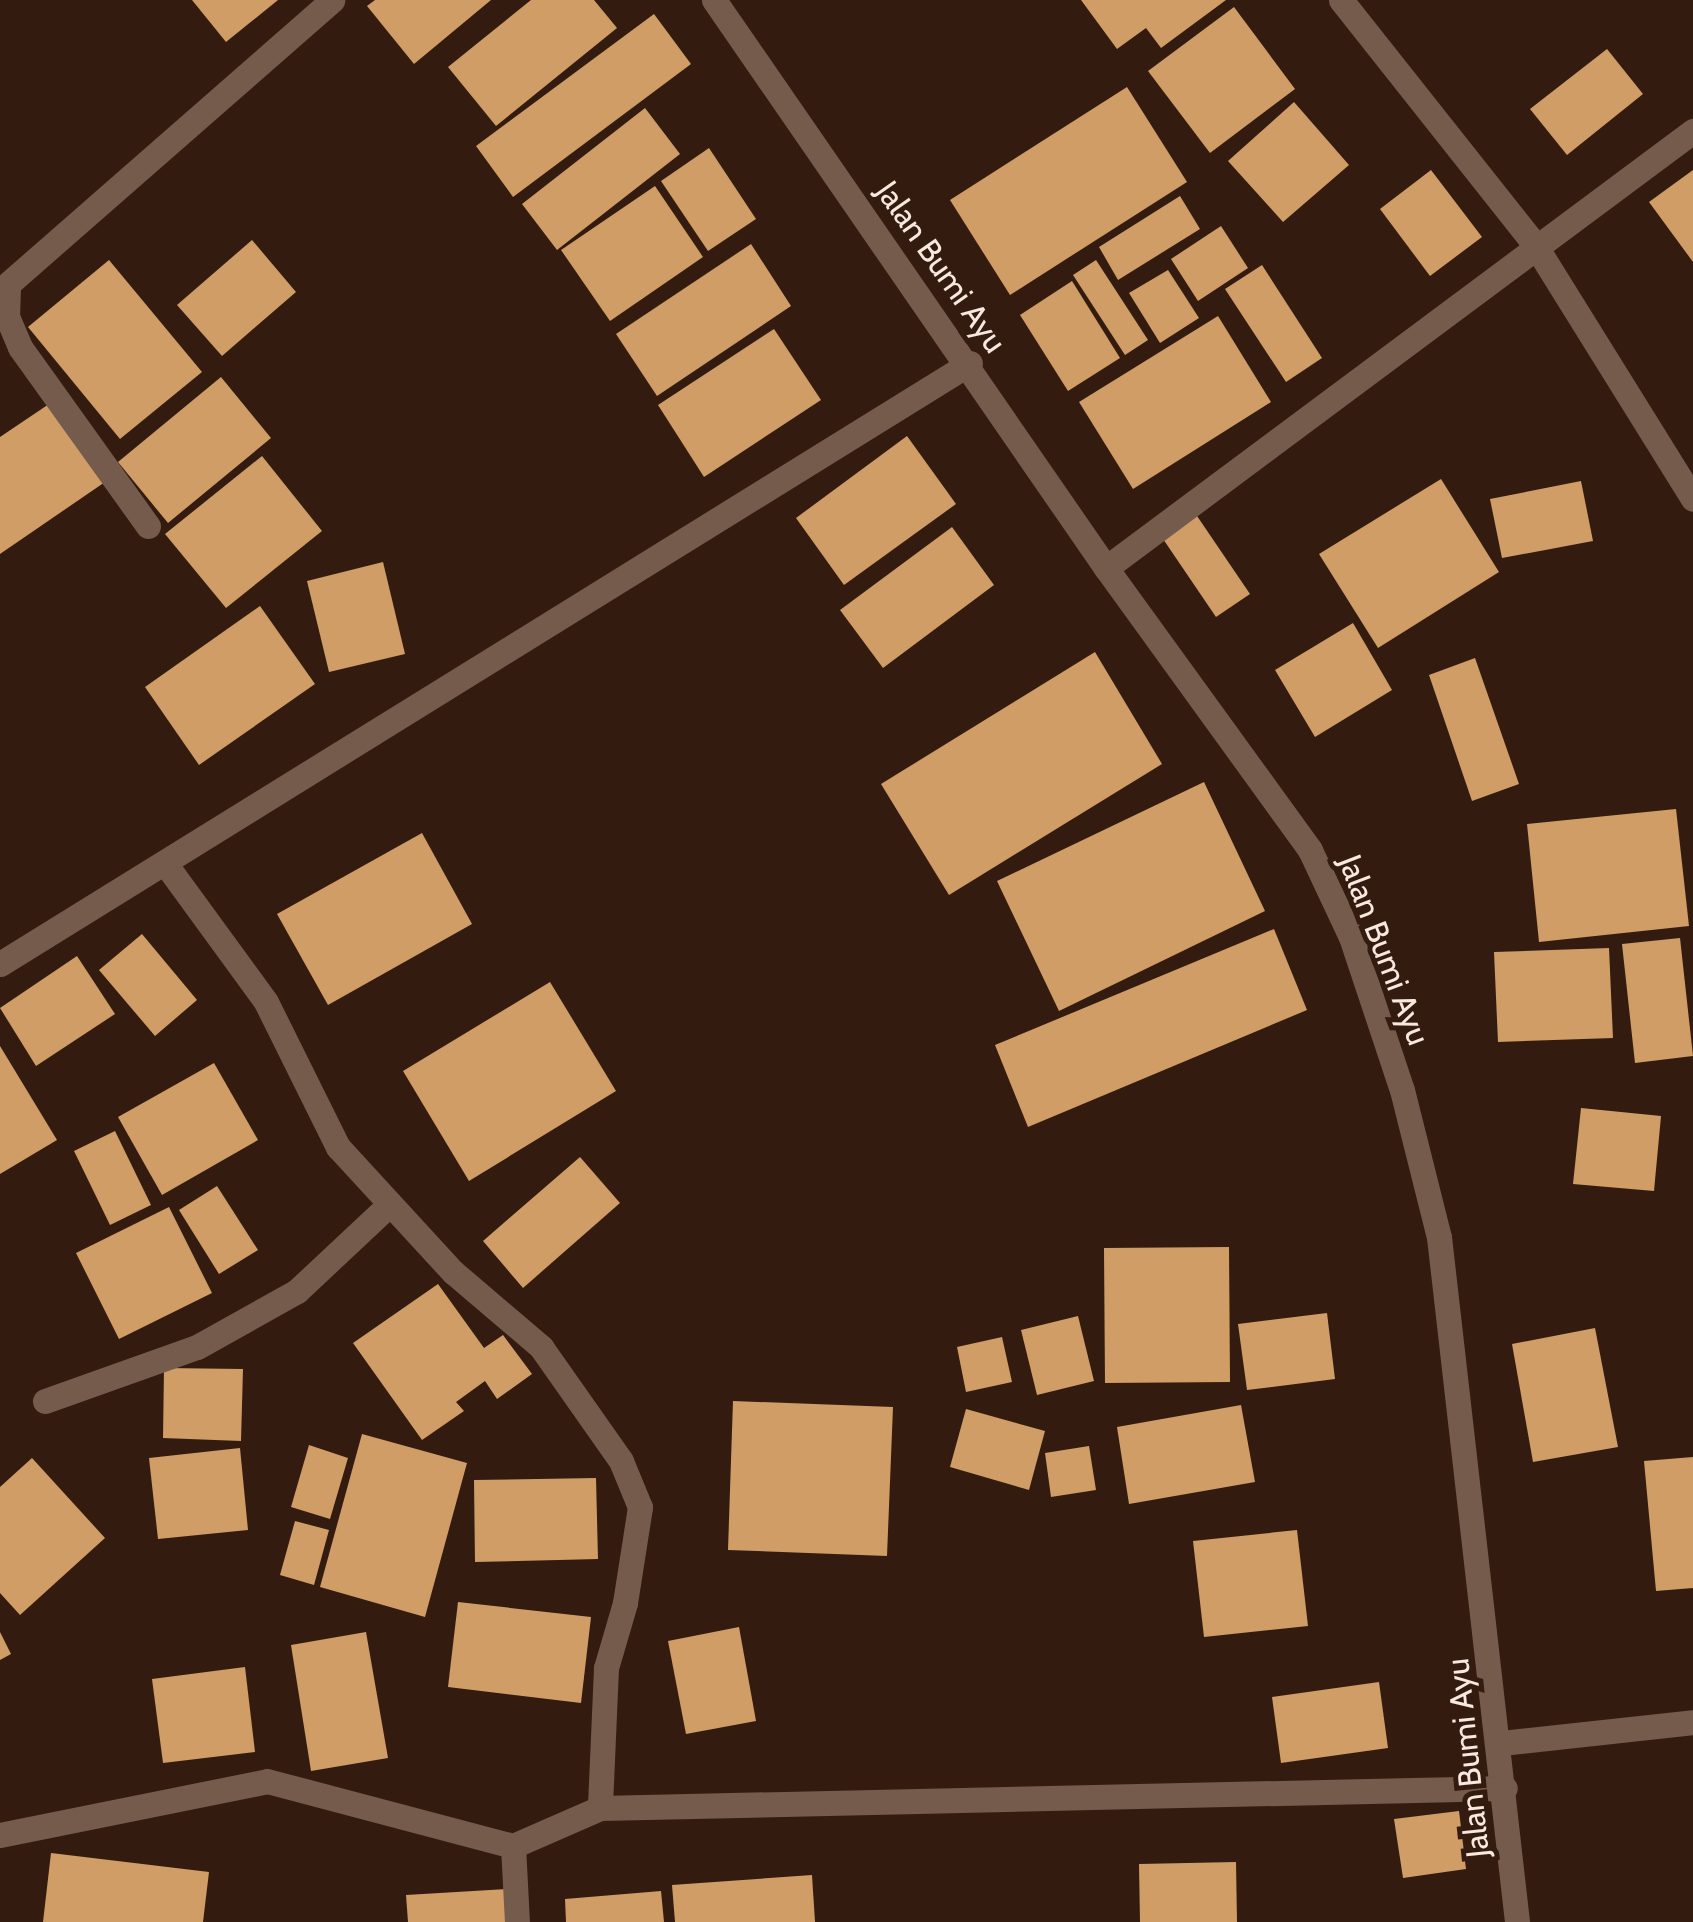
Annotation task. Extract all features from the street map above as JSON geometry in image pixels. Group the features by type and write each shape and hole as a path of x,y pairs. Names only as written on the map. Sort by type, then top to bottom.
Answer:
{"street":[{"path":"148,526 20,347 7,318 8,284 332,0"},
{"name":"Jalan Bumi Ayu","path":"714,0 970,364 1106,568 1310,850 1350,937 1396,1073 1439,1237 1501,1743 1517,1922"},
{"path":"1341,0 1535,245 1693,498"},
{"path":"1106,568 1693,130"},
{"path":"0,964 168,866 970,364"},
{"path":"168,866 266,1002 338,1147 453,1272 541,1346 588,1405 640,1507 625,1603 606,1668 600,1808"},
{"path":"45,1400 197,1347 264,1310 297,1291 390,1204"},
{"path":"1501,1743 1693,1722"},
{"path":"0,1834 267,1781 512,1846 600,1808 1505,1788"},
{"path":"512,1846 518,1922"}],"building":[{"path":"192,0 278,0 226,42"},
{"path":"375,0 491,0 414,64 367,6"},
{"path":"531,0 594,0 617,28 496,126 448,67"},
{"path":"1081,0 1226,0 1161,48 1146,28 1117,49"},
{"path":"1234,7 1295,89 1210,153 1148,71"},
{"path":"654,14 691,64 513,197 476,146"},
{"path":"1607,49 1643,94 1567,155 1530,109"},
{"path":"1127,87 1187,182 1010,295 950,200"},
{"path":"1294,102 1349,165 1283,222 1228,161"},
{"path":"645,108 680,154 557,250 522,204"},
{"path":"709,148 756,219 708,251 661,181"},
{"path":"1431,170 1482,237 1430,276 1380,209"},
{"path":"1693,170 1693,262 1649,202"},
{"path":"655,186 703,257 610,321 561,250"},
{"path":"1180,196 1200,229 1118,280 1099,247"},
{"path":"1221,226 1248,268 1198,301 1171,259"},
{"path":"252,240 296,292 222,356 177,305"},
{"path":"751,244 791,306 657,396 616,334"},
{"path":"109,260 202,372 120,439 28,327"},
{"path":"1096,260 1148,340 1125,355 1073,275"},
{"path":"1262,265 1322,358 1286,382 1225,289"},
{"path":"1168,270 1199,318 1160,343 1129,293"},
{"path":"1072,281 1120,358 1068,391 1020,315"},
{"path":"1218,316 1271,402 1133,489 1079,402"},
{"path":"774,329 821,400 704,477 658,405"},
{"path":"221,377 271,438 168,523 118,462"},
{"path":"52,402 105,482 0,554 0,437"},
{"path":"907,436 956,504 844,585 796,518"},
{"path":"262,456 322,531 226,608 165,534"},
{"path":"1441,479 1499,572 1378,648 1319,554"},
{"path":"1581,481 1593,541 1502,558 1490,499"},
{"path":"1195,513 1250,594 1216,617 1161,536"},
{"path":"952,527 994,585 883,668 840,610"},
{"path":"383,562 405,654 329,672 307,581"},
{"path":"260,606 315,684 199,765 145,687"},
{"path":"1353,623 1392,690 1315,737 1275,670"},
{"path":"1095,652 1162,764 949,895 881,784"},
{"path":"1475,658 1519,784 1472,801 1429,675"},
{"path":"1204,782 1265,911 1059,1011 997,881"},
{"path":"1676,809 1689,926 1539,942 1527,824"},
{"path":"422,833 472,924 328,1005 277,914"},
{"path":"1274,929 1307,1010 1028,1127 995,1045"},
{"path":"142,934 197,1000 155,1036 99,970"},
{"path":"1680,938 1693,1056 1635,1063 1622,944"},
{"path":"1609,948 1613,1038 1498,1042 1494,952"},
{"path":"77,956 115,1014 36,1066 0,1008"},
{"path":"550,982 616,1091 469,1181 403,1071"},
{"path":"0,1046 57,1140 0,1174"},
{"path":"214,1063 258,1140 162,1195 118,1117"},
{"path":"1581,1108 1661,1116 1654,1191 1573,1184"},
{"path":"115,1131 151,1205 110,1225 74,1151"},
{"path":"580,1157 620,1203 523,1288 483,1241"},
{"path":"217,1186 258,1250 219,1274 179,1210"},
{"path":"169,1207 212,1293 119,1339 76,1253"},
{"path":"1229,1247 1230,1382 1105,1383 1104,1248"},
{"path":"438,1284 484,1348 503,1335 532,1374 497,1399 485,1381 456,1402 464,1411 422,1440 353,1343"},
{"path":"1327,1313 1335,1379 1247,1390 1238,1324"},
{"path":"1078,1316 1094,1381 1037,1395 1021,1330"},
{"path":"1595,1328 1618,1447 1533,1462 1512,1344"},
{"path":"1002,1337 1012,1382 966,1392 957,1347"},
{"path":"164,1368 243,1369 241,1441 163,1438"},
{"path":"733,1401 893,1407 887,1556 728,1550"},
{"path":"1241,1405 1255,1482 1129,1504 1117,1427"},
{"path":"966,1409 1045,1431 1029,1490 950,1467"},
{"path":"362,1434 467,1463 425,1617 320,1587"},
{"path":"309,1445 348,1458 330,1519 291,1507"},
{"path":"1089,1446 1096,1490 1051,1497 1045,1453"},
{"path":"240,1448 248,1530 158,1539 149,1458"},
{"path":"1693,1457 1693,1588 1656,1591 1644,1461"},
{"path":"32,1458 105,1538 20,1615 0,1593 0,1487"},
{"path":"596,1478 598,1559 475,1562 474,1480"},
{"path":"295,1521 329,1530 314,1585 280,1575"},
{"path":"1297,1530 1308,1626 1204,1637 1193,1541"},
{"path":"458,1602 591,1617 581,1703 448,1687"},
{"path":"739,1627 756,1721 686,1734 668,1641"},
{"path":"0,1632 11,1654 0,1660"},
{"path":"366,1632 388,1758 311,1771 291,1645"},
{"path":"245,1667 255,1752 163,1763 152,1679"},
{"path":"1379,1682 1388,1748 1281,1763 1272,1697"},
{"path":"1459,1811 1466,1869 1403,1878 1394,1819"},
{"path":"51,1853 209,1872 203,1922 43,1922"},
{"path":"1236,1862 1237,1922 1140,1922 1139,1864"},
{"path":"812,1875 815,1922 675,1922 672,1885"},
{"path":"507,1889 509,1922 408,1922 406,1895"},
{"path":"661,1891 664,1922 566,1922 565,1899"}]}
